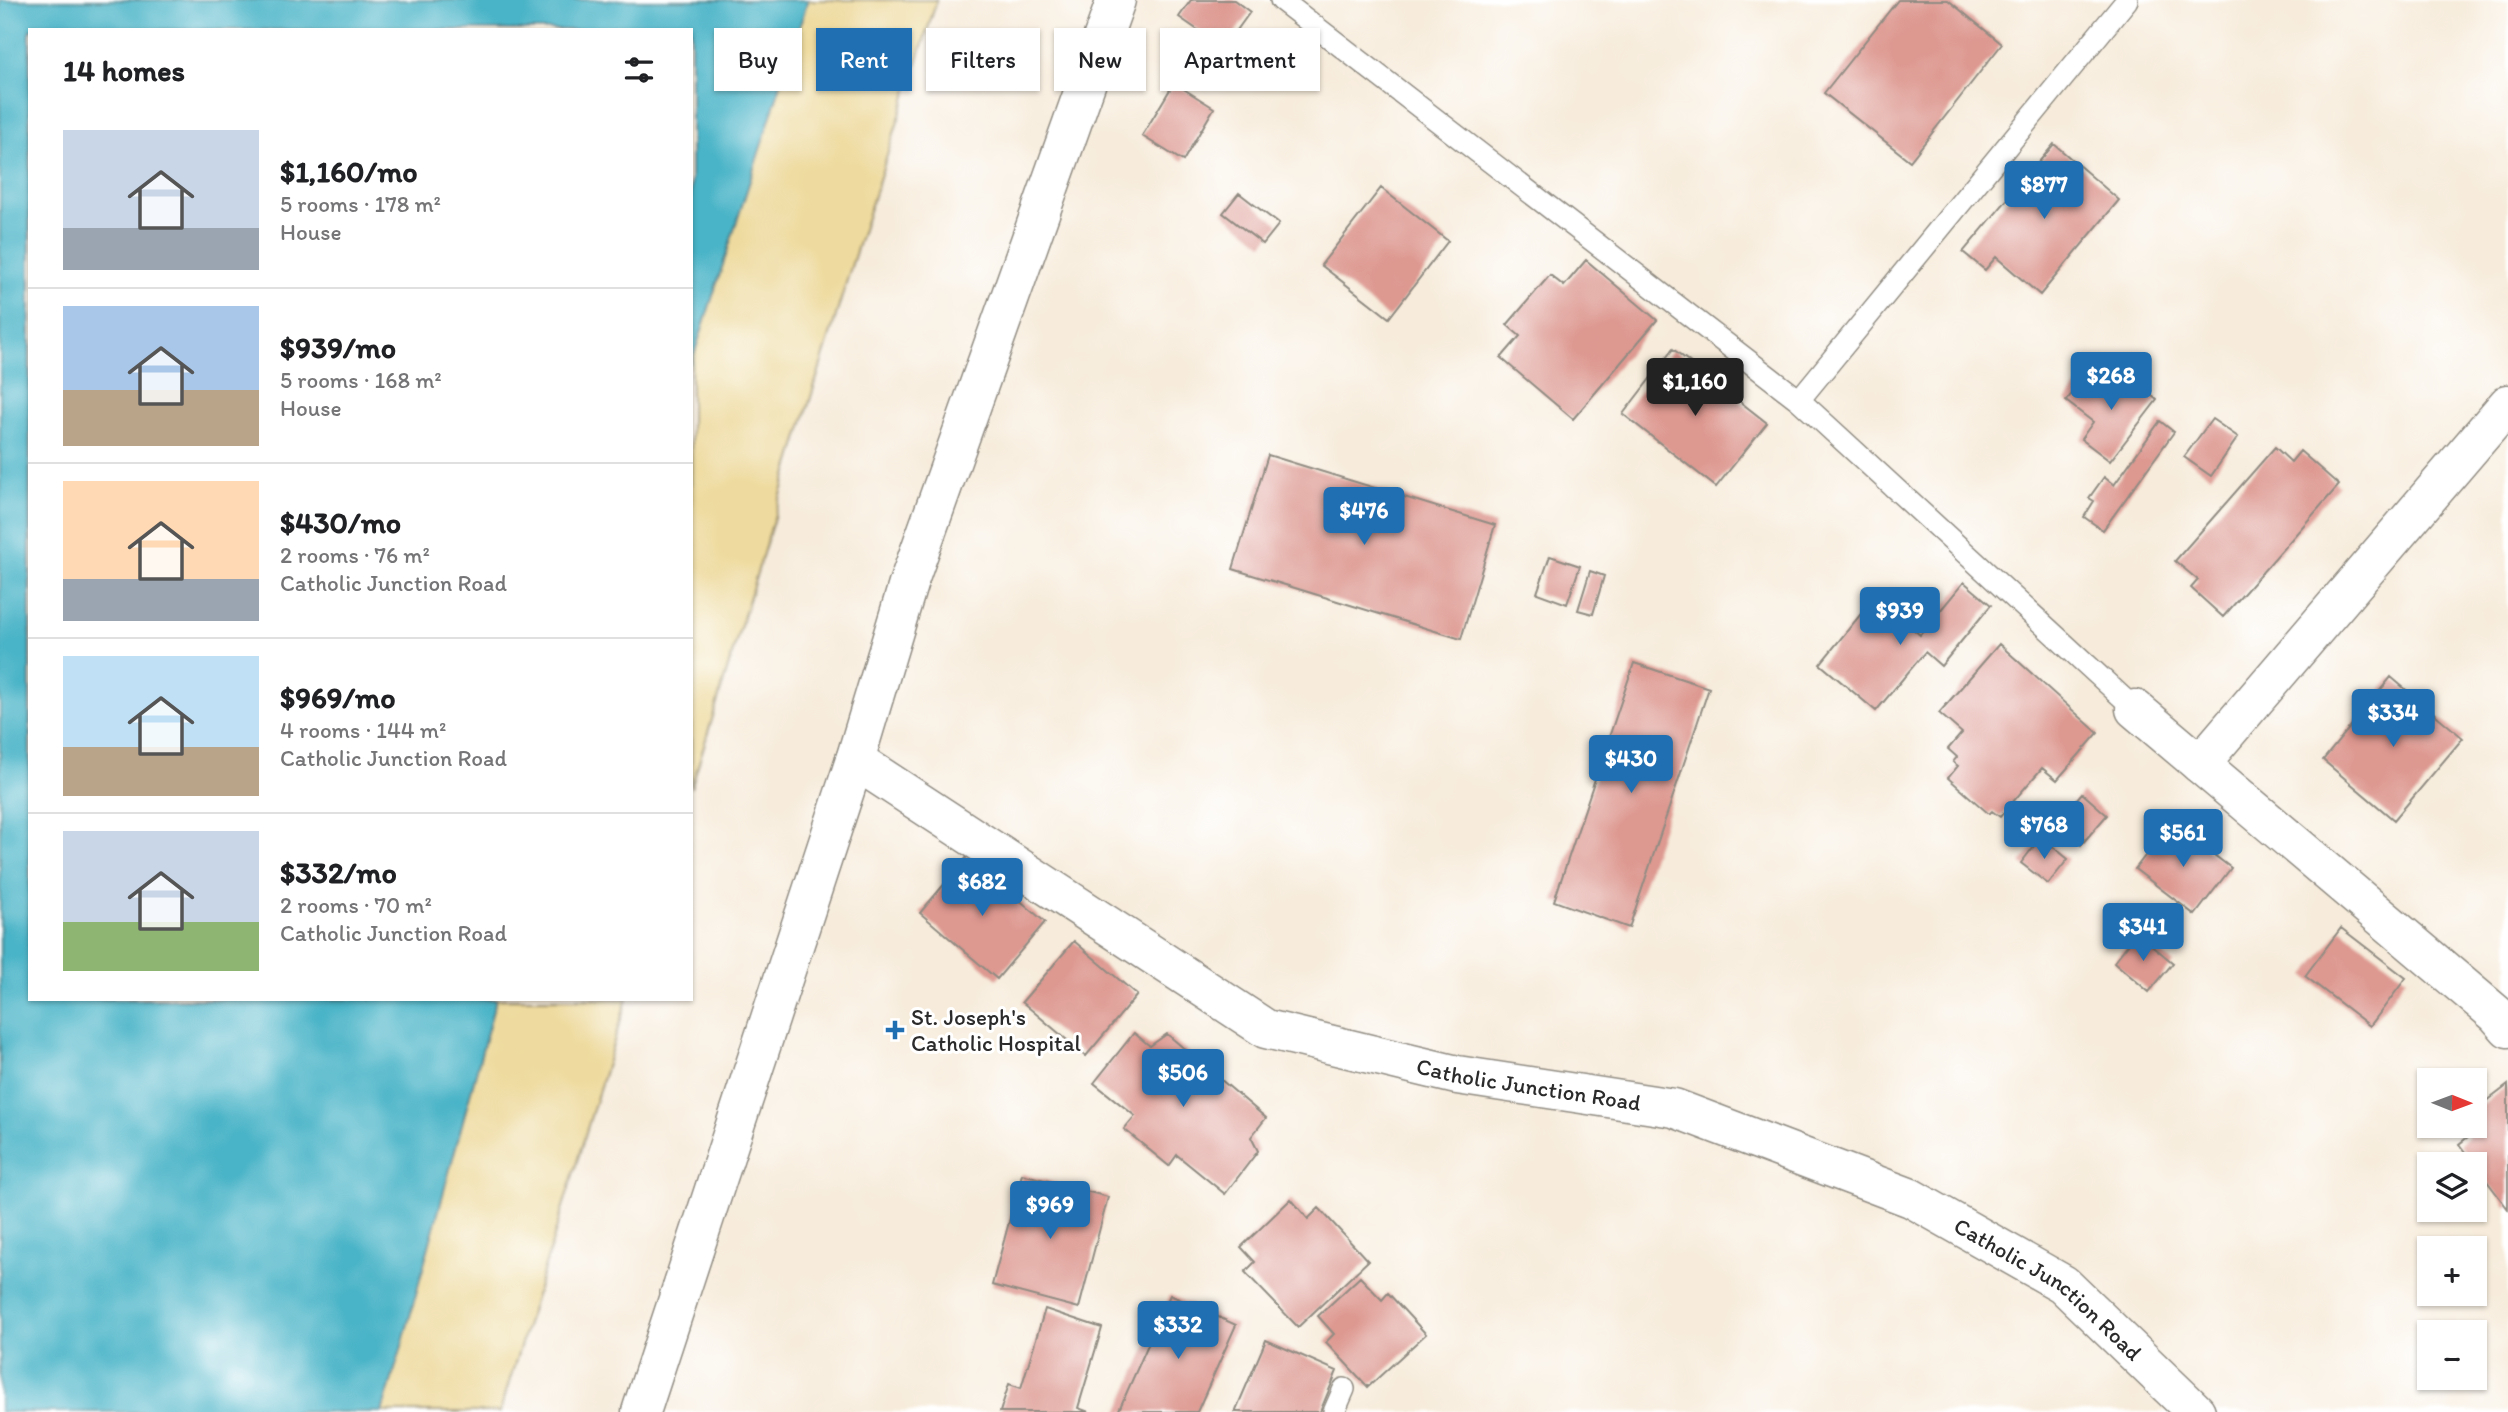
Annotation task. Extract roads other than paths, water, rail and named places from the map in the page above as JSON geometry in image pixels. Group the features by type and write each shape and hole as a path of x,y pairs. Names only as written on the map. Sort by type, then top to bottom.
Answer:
{"street":[{"path":"641,1412 855,760 909,581 1116,0"},
{"path":"2200,764 2508,404"},
{"path":"2135,709 2496,1014 2508,1028"},
{"name":"Catholic Junction Road","path":"855,760 1266,1029 1457,1075 1674,1108 1911,1198 2063,1284 2196,1412"}],"lane":[{"path":"1281,0 1799,400 2135,709"},
{"path":"1799,400 2127,0"},
{"path":"1334,1412 1343,1389"}],"water":[{"path":"0,0 808,0 799,28 714,28 714,91 779,91 693,358 693,28 28,28 28,1001 495,1001 382,1412 0,1412"}],"place":[{"name":"St. Joseph's Catholic Hospital","path":"895,1030"}]}
